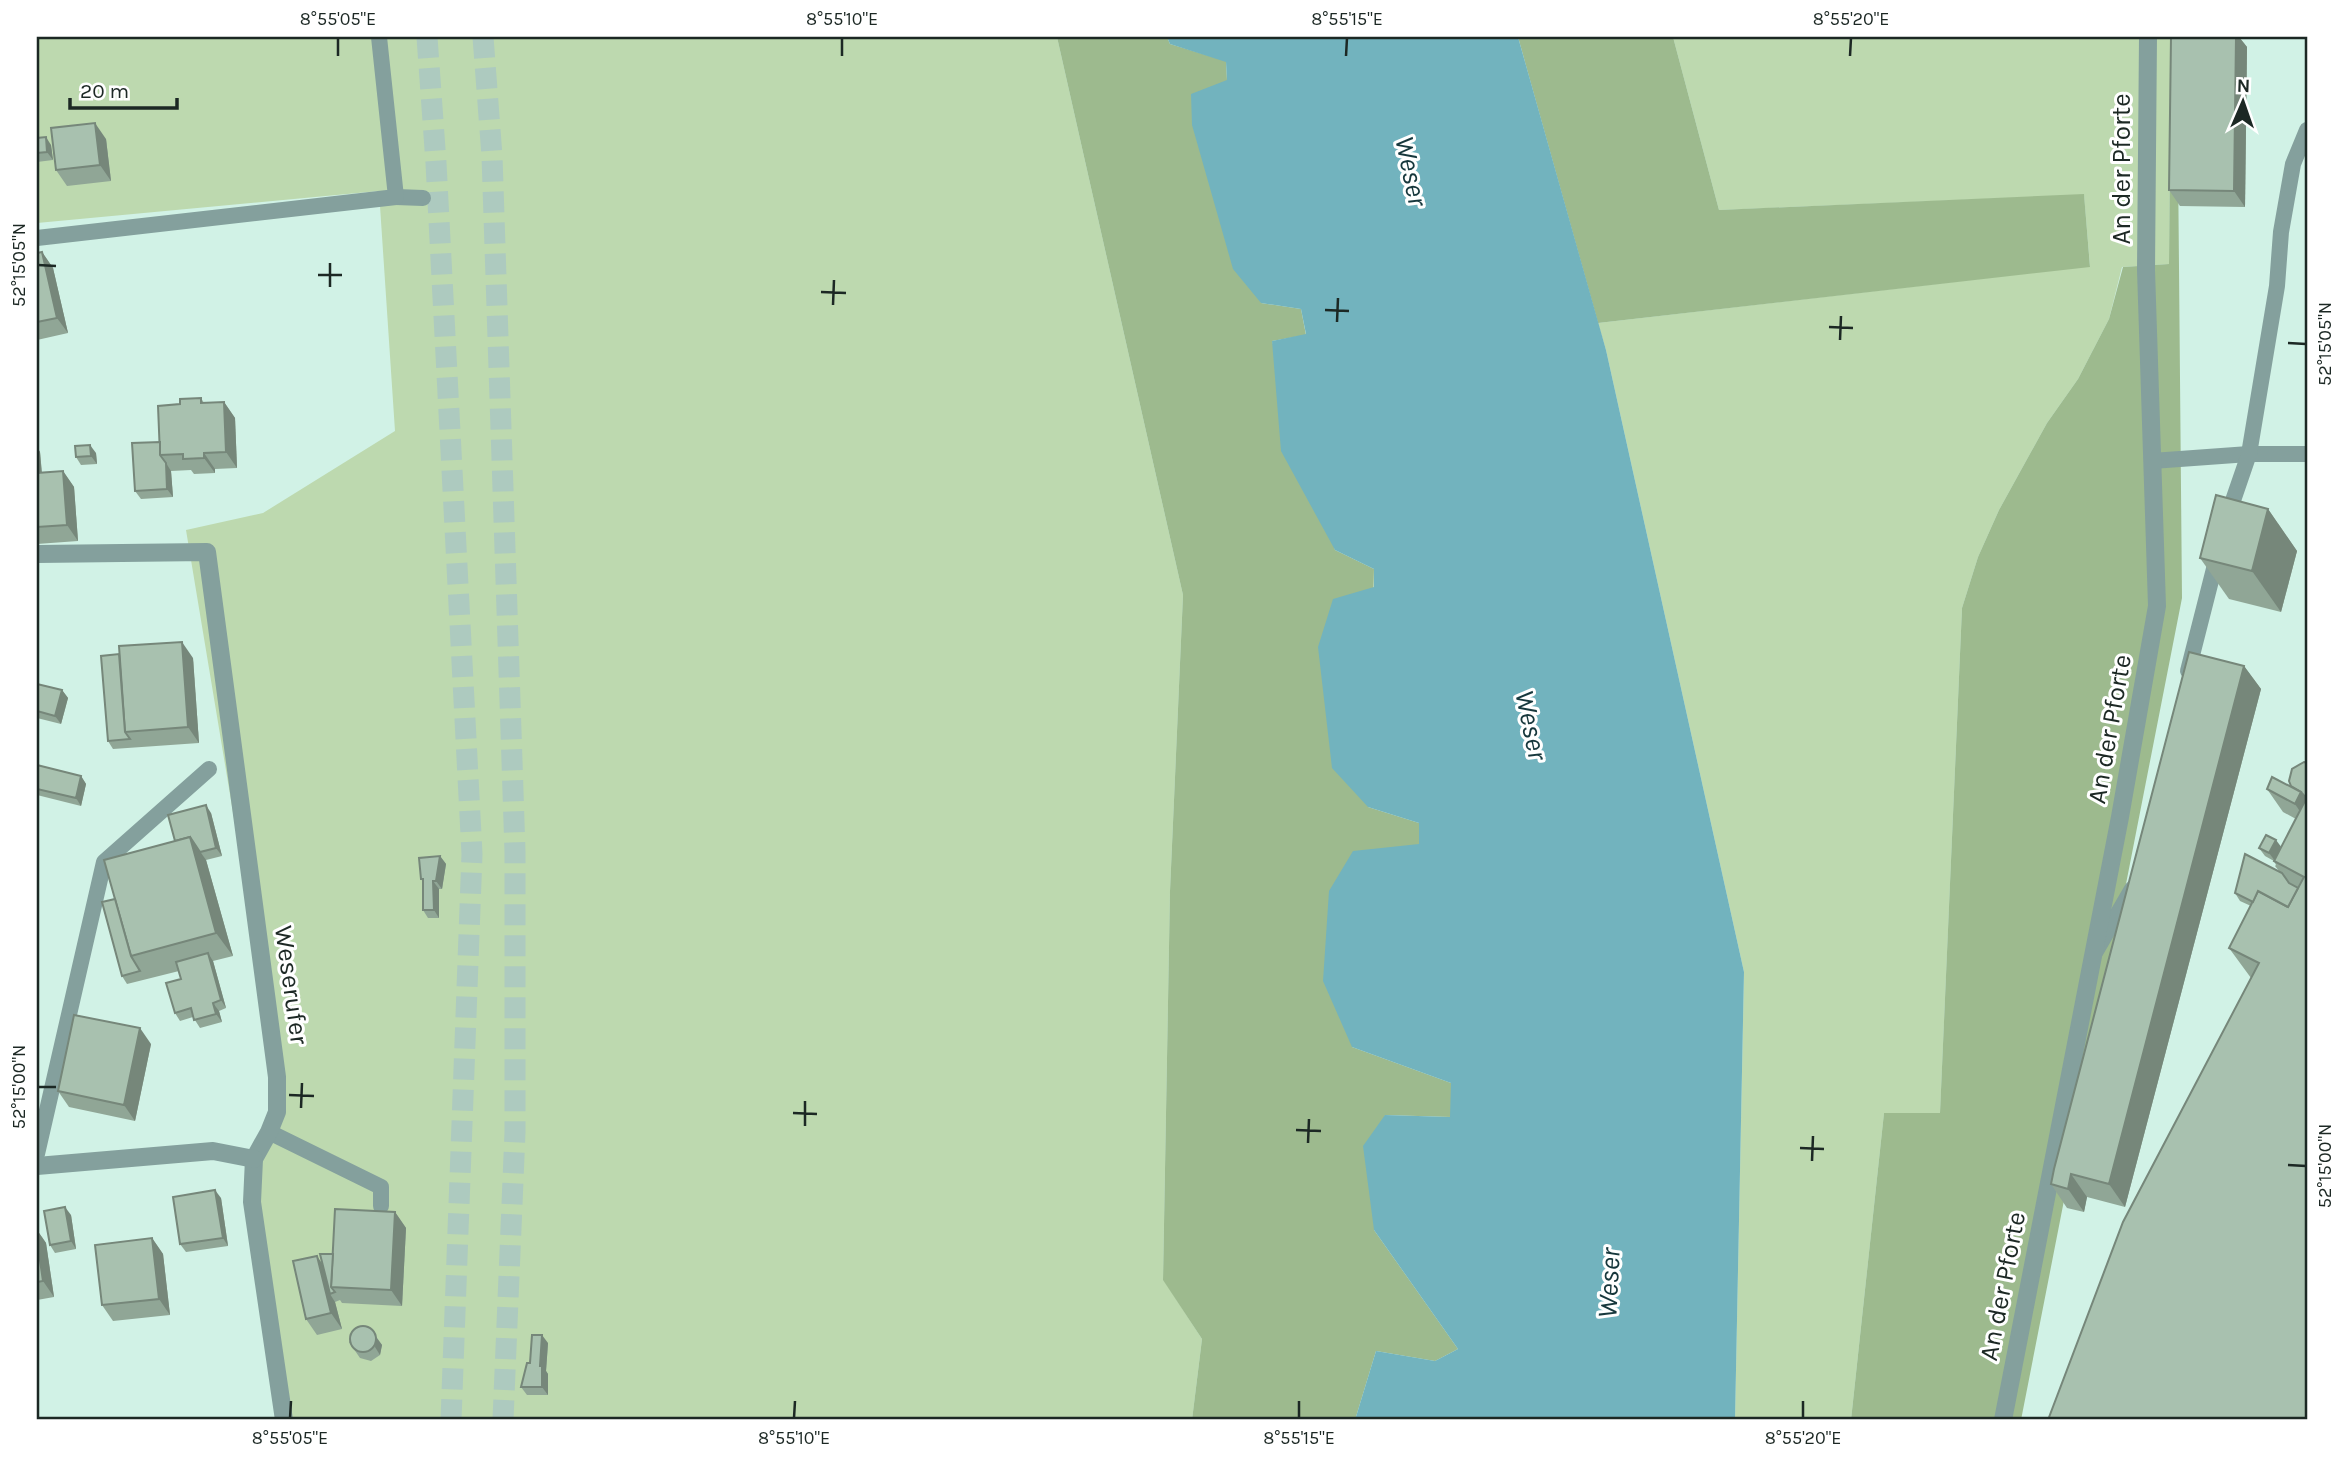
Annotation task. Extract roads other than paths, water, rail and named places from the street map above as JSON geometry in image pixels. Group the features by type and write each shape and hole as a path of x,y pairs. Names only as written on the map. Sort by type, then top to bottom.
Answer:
{"street":[{"name":"An der Pforte","path":"2003,1420 2093,957 2157,606 2146,270 2148,37"},
{"name":"Weserufer","path":"37,554 207,552 277,1077 277,1112 254,1158 252,1202 284,1420"},
{"path":"37,1166 213,1151 254,1158"}],"lane":[{"path":"379,37 396,197"},
{"path":"2184,687 2232,499 2249,454 2277,286 2281,232 2293,164 2307,130"},
{"path":"37,238 396,197 423,198"},
{"path":"2152,461 2249,454 2307,454"},
{"path":"37,1154 104,862 209,769"},
{"path":"2093,957 2130,895 2137,869"},
{"path":"269,1132 381,1187 381,1206"}],"water":[{"name":"Weser","path":"1167,37 1518,37 1606,350 1744,972 1735,1420 1355,1420 1376,1351 1435,1361 1458,1349 1374,1230 1363,1146 1385,1115 1450,1117 1451,1083 1352,1047 1323,981 1329,891 1353,851 1419,844 1419,823 1368,807 1332,768 1318,647 1333,599 1374,587 1374,569 1335,550 1281,451 1272,341 1306,334 1301,309 1261,303 1233,269 1192,125 1191,94 1227,80 1226,62 1170,44"}],"tunnel":[{"path":"427,37 472,854 451,1420"},
{"path":"483,37 492,156 515,852 515,1132 503,1420"}]}
